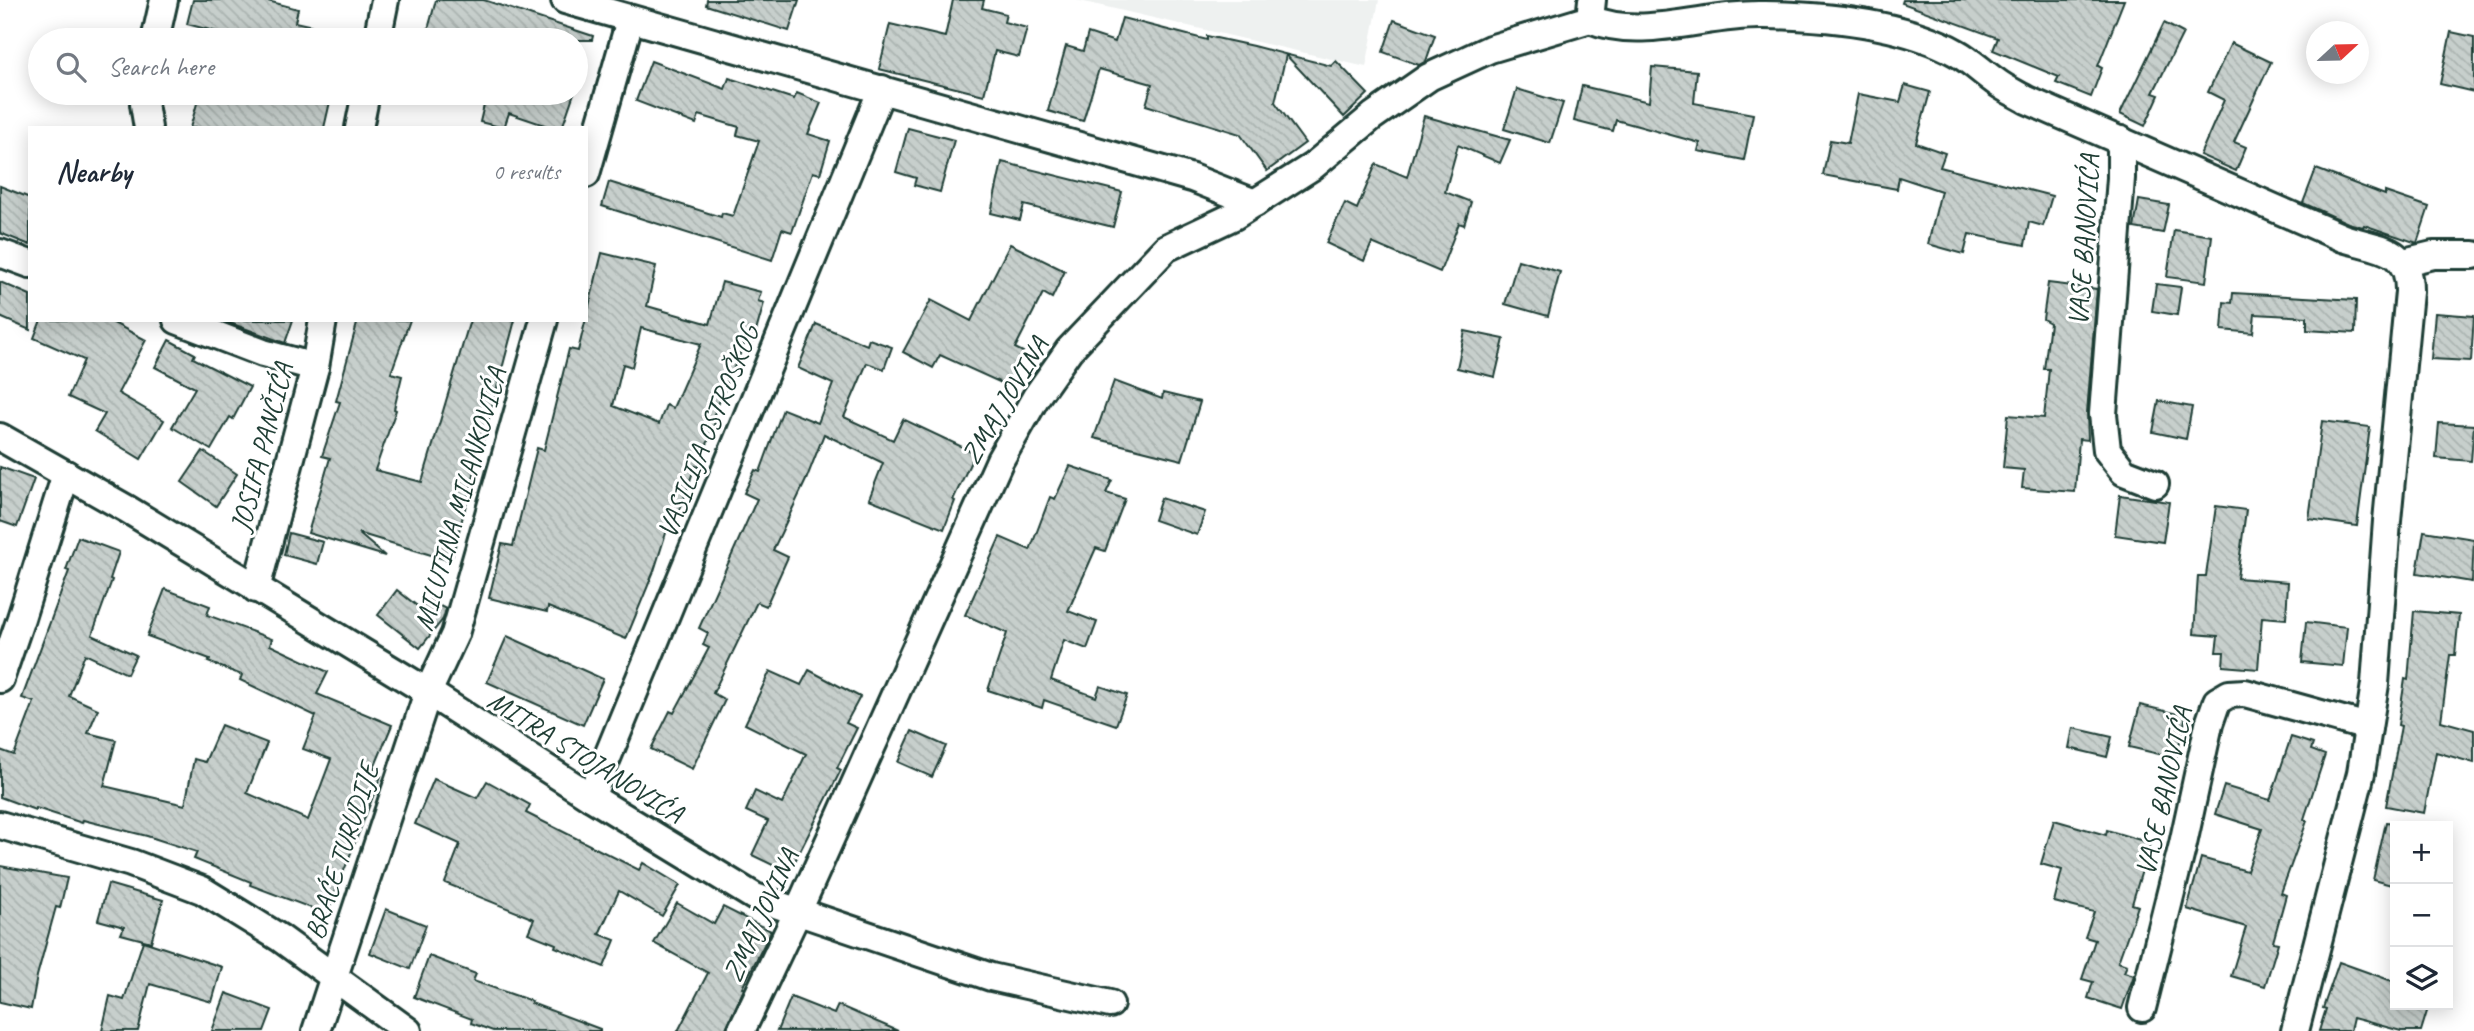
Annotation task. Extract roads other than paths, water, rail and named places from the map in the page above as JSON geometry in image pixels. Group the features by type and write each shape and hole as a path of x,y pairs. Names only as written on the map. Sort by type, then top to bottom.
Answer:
{"street":[{"path":"158,28 164,0"},
{"path":"379,28 385,0"},
{"path":"565,0 1192,178 1255,203"},
{"name":"VASE BANOVIĆA","path":"1591,9 1604,25 1630,29 1762,15 1850,22 1912,34 1957,53 1998,83 2028,100 2343,239 2396,256 2404,262"},
{"name":"ZMAJ JOVINA","path":"741,1031 798,911 999,460 1036,397 1069,350 1166,248 1234,216 1314,166 1373,116 1429,77 1490,49 1591,9"},
{"path":"588,167 630,20"},
{"name":"VASILIJA OSTROŠKOG","path":"591,797 882,89"},
{"path":"144,105 148,126"},
{"path":"359,126 364,105"},
{"name":"VASE BANOVIĆA","path":"2121,140 2121,178 2103,414 2107,450 2124,472 2155,484"},
{"path":"0,253 28,263"},
{"path":"2295,1031 2361,773 2375,684 2387,521 2409,292 2409,275 2404,262 2433,255 2474,255"},
{"path":"182,322 263,353 315,367"},
{"name":"JOSIFA PANČIĆA","path":"256,589 315,367 323,322"},
{"name":"MILUTINA MILANKOVIĆA","path":"428,692 455,634 543,322"},
{"name":"MITRA STOJANOVIĆA","path":"0,437 428,692 591,797 755,897 991,977 1110,1004"},
{"path":"0,679 66,474"},
{"name":"BRAĆE TURUDIJE","path":"316,1031 428,692"},
{"name":"VASE BANOVIĆA","path":"2142,1008 2183,844 2208,724 2217,701 2229,694 2245,693 2368,727"},
{"path":"0,825 131,863 202,890 280,938 408,1031"}]}
